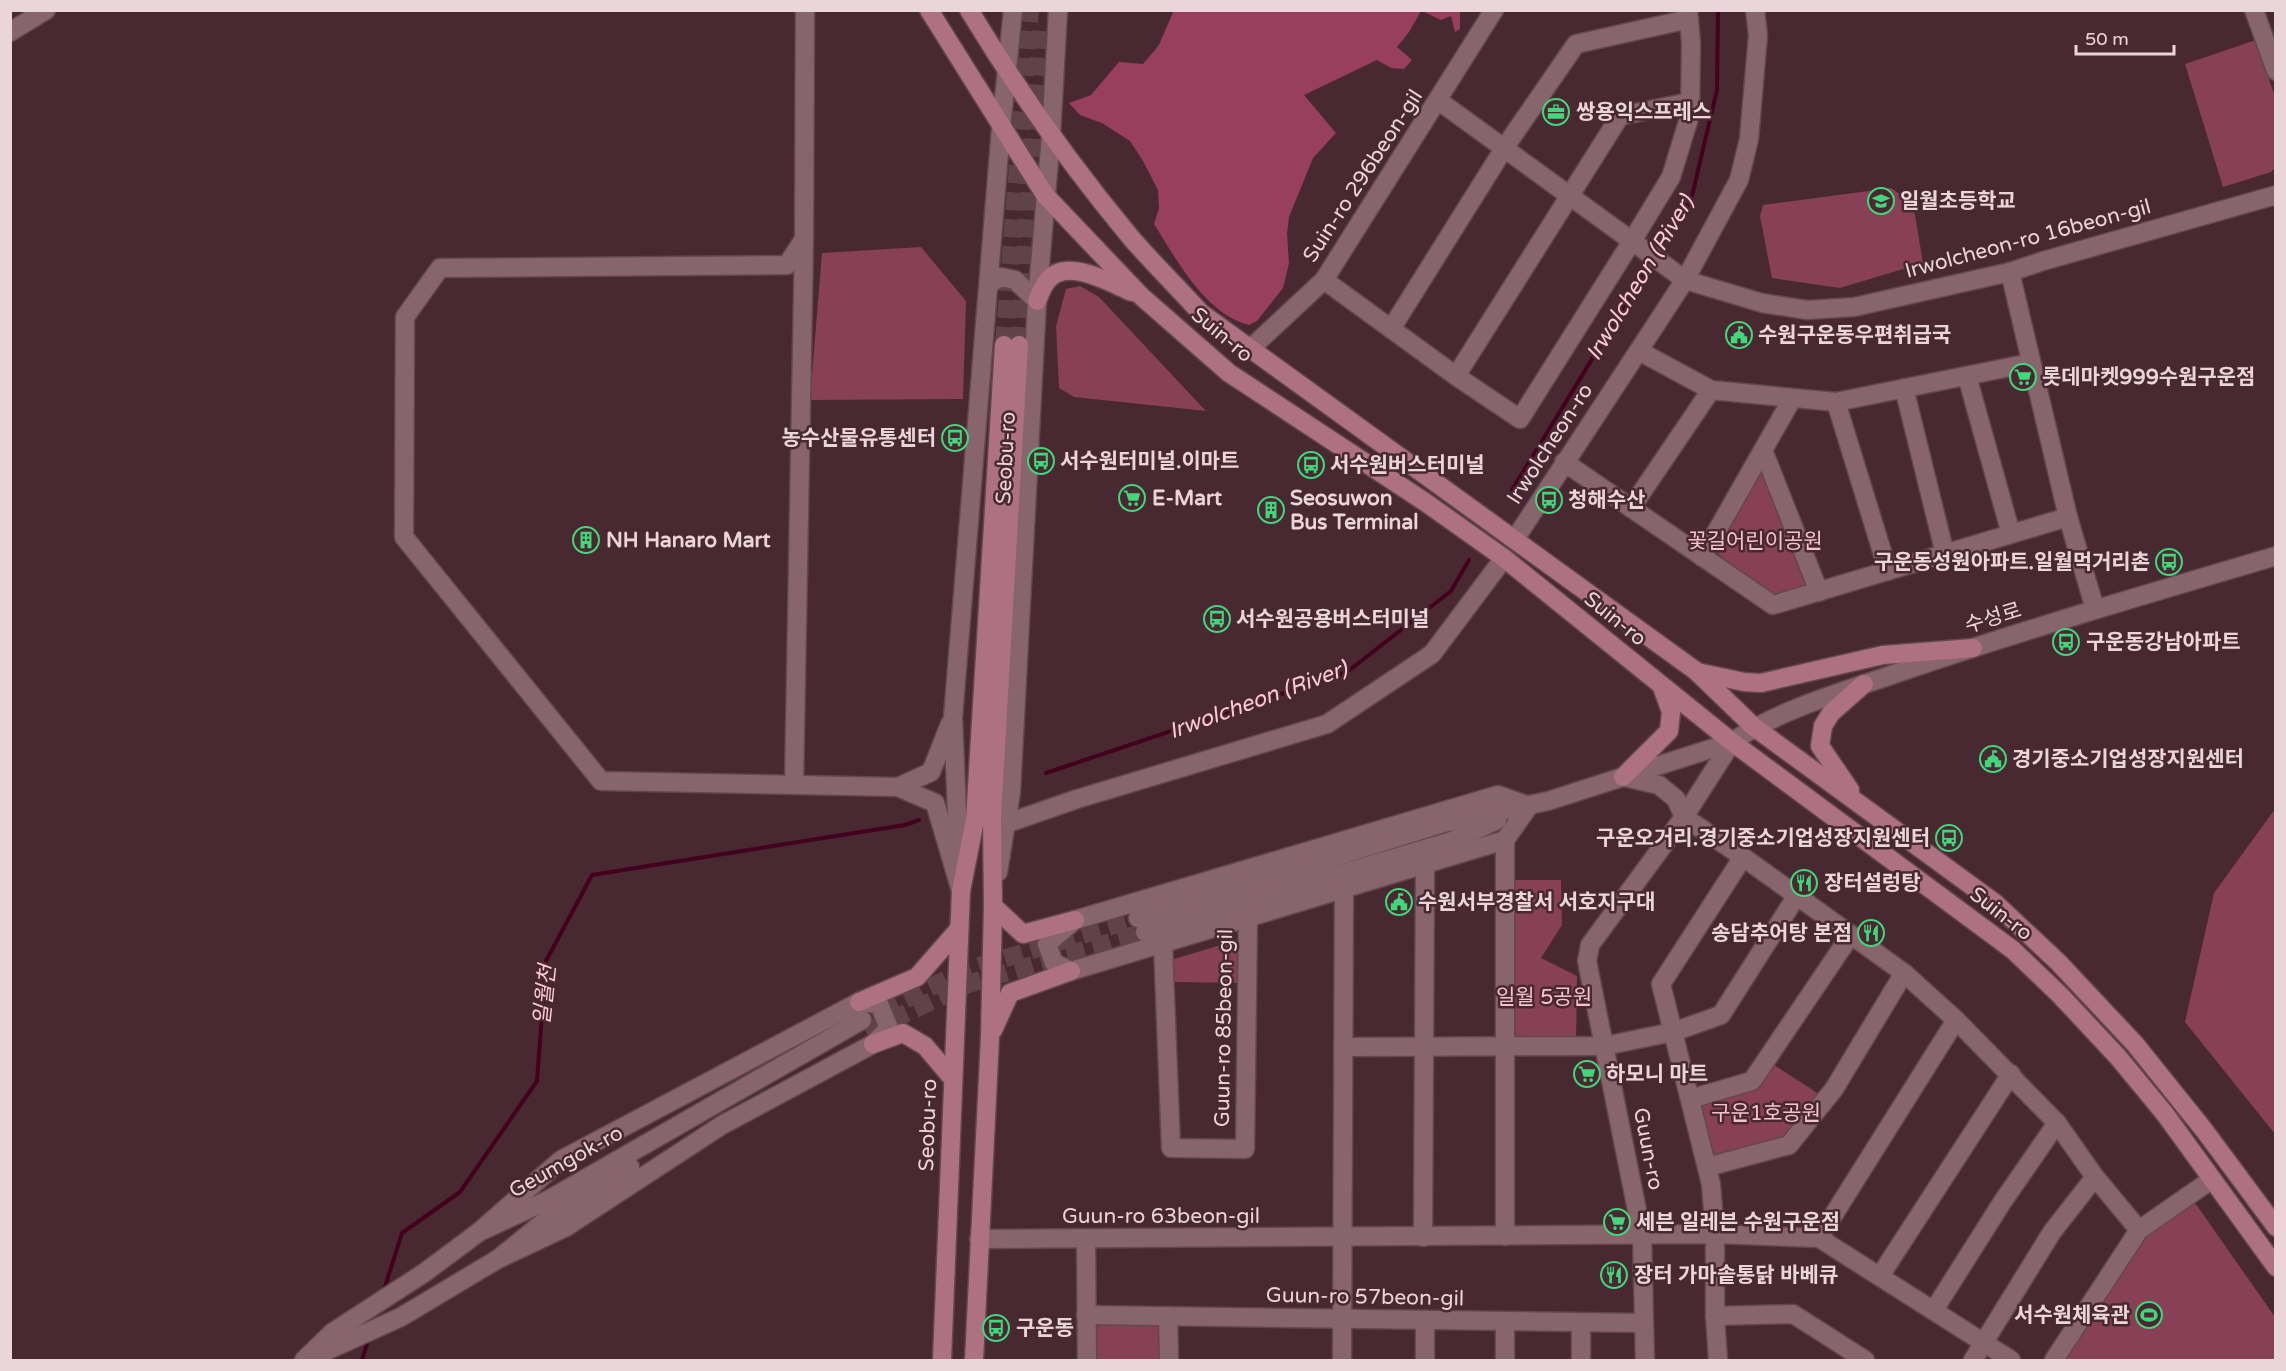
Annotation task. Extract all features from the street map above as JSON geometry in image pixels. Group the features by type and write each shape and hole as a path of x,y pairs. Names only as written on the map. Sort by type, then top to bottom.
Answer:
{"main road":[{"name":"Suin-ro","path":"929,10 1045,195 1141,296 1229,373 1425,502 1504,558 1732,742 2013,950 2060,995 2118,1057 2164,1114 2276,1267"},
{"name":"Suin-ro","path":"969,10 1007,73 1051,136 1133,239 1201,313 1696,671 1754,728 1995,903 2058,962 2136,1044 2276,1227"},
{"path":"1037,301 1047,280 1058,272 1075,270 1141,296"},
{"name":"Seobu-ro","path":"942,1360 961,891 975,820 1011,345 992,817 993,906 990,1037 974,1360"},
{"path":"1696,671 1761,684 1883,655 1972,648"},
{"path":"1862,806 1828,761 1820,746 1823,726 1832,713 1864,684"},
{"path":"1623,777 1669,731 1671,712 1661,685"},
{"path":"993,906 1023,934 1075,920"},
{"path":"859,1002 917,977 959,929"},
{"path":"990,1037 1010,993 1071,971"},
{"path":"867,1032 903,1033 925,1046 952,1079"}],"street":[{"path":"10,32 46,10"},
{"path":"794,785 804,238 805,10"},
{"name":"Seobu-ro","path":"961,891 953,717 1001,128 1013,10"},
{"name":"Seobu-ro","path":"993,906 1011,792 1037,301 1051,136 1058,10"},
{"name":"Suin-ro 296beon-gil","path":"1250,349 1324,280 1494,10"},
{"name":"Irwolcheon-ro","path":"1515,539 1685,280 1739,180 1749,139 1758,35 1755,10"},
{"path":"2254,10 2276,71"},
{"path":"1324,280 1391,329 1456,376 1520,419 1639,246 1671,177 1690,115 1689,15 1576,44 1505,147 1391,329"},
{"path":"1438,101 1505,147 1685,280"},
{"path":"1456,376 1620,116 1690,102"},
{"name":"Irwolcheon-ro 16beon-gil","path":"1685,280 1761,303 1807,310 1854,307 2010,272 2276,195"},
{"path":"804,238 787,265 440,267 405,317 404,537 601,781 898,787 936,803 961,891"},
{"path":"2010,272 2068,517 2096,609"},
{"path":"989,285 1000,277 1015,280 1037,301"},
{"path":"1639,351 1711,390 1836,402 2030,363"},
{"path":"1967,376 2012,534"},
{"path":"1904,388 1945,554"},
{"path":"1631,508 1711,390"},
{"path":"1701,557 1792,399"},
{"path":"1836,402 1888,571"},
{"path":"1763,450 1819,592"},
{"path":"1564,462 1773,605 2068,517"},
{"name":"수성로","path":"1732,742 1754,728 1810,703 1864,684 2096,609 2276,556"},
{"path":"1005,824 1077,799 1327,724 1432,654 1504,558"},
{"path":"898,787 931,772 953,717"},
{"name":"Guun-ro 85beon-gil","path":"1141,925 1452,841 1529,806 1732,742"},
{"name":"Guun-ro","path":"1645,1360 1642,1235 1587,961 1590,945 1684,817 1732,742"},
{"path":"1623,777 1659,785 1676,799 1684,817 1904,973 1956,1020 2057,1123 2095,1176 2139,1230"},
{"path":"1505,840 1071,971 1054,963 1047,944 1075,920 1498,795 1529,806 1505,840 1505,1236"},
{"path":"1718,1360 1715,1316 1715,1234 1711,1184 1661,984 1743,857"},
{"path":"1422,1237 1425,864"},
{"path":"1342,1360 1344,888"},
{"path":"1344,1047 1604,1046 1673,1032 1721,1015 1796,897"},
{"name":"Guun-ro 85beon-gil","path":"1163,944 1171,1148 1245,1149 1248,917"},
{"path":"1690,1099 1752,1081 1850,936"},
{"path":"1707,1167 1789,1144 1834,1089 1904,973"},
{"path":"479,1232 561,1160 859,1002 879,1004 889,1028 867,1032"},
{"path":"1956,1020 1819,1238 2011,1360"},
{"name":"Geumgok-ro","path":"304,1360 333,1332 424,1273 479,1232 548,1200 867,1032"},
{"name":"Geumgok-ro","path":"304,1360 401,1317 498,1259 566,1227 867,1032"},
{"path":"1881,1276 2011,1074"},
{"path":"1934,1310 2003,1201 2057,1123"},
{"path":"1973,1360 2052,1232 2095,1176"},
{"path":"2054,1360 2139,1230 2211,1180"},
{"name":"Guun-ro 63beon-gil","path":"979,1239 1715,1234 1819,1238"},
{"path":"1086,1239 1087,1360"},
{"path":"1715,1316 1793,1314 1865,1360"},
{"name":"Guun-ro 57beon-gil","path":"1086,1315 1643,1323"},
{"path":"1168,1317 1168,1360"},
{"path":"1425,1320 1425,1360"},
{"path":"1505,1321 1505,1360"},
{"path":"1581,1323 1581,1360"}],"green space":[{"path":"2256,40 2275,97 2275,168 2271,172 2223,187 2185,64"},
{"path":"1891,188 1913,203 1923,263 1840,288 1772,278 1760,216 1763,205"},
{"path":"921,247 966,301 963,399 810,400 822,253"},
{"path":"1080,286 1099,297 1206,411 1074,397 1059,388 1056,326 1066,289"},
{"name":"꽃길어린이공원","path":"1762,466 1808,586 1773,598 1712,549"},
{"path":"2275,809 2275,1134 2185,1022 2214,893"},
{"name":"일월 5공원","path":"1510,880 1561,880 1562,925 1541,958 1577,976 1576,1040 1511,1044"},
{"path":"1241,939 1241,983 1174,982 1174,959"},
{"name":"구운1호공원","path":"1771,1063 1819,1094 1786,1140 1710,1161 1695,1102"},
{"path":"2193,1200 2275,1317 2275,1360 2062,1360 2144,1236"},
{"path":"1091,1320 1164,1320 1164,1360 1091,1360"}],"shaded area":[{"path":"1174,10 1421,11 1397,47 1412,60 1404,69 1391,68 1377,60 1304,95 1336,133 1313,158 1289,217 1287,234 1289,263 1283,288 1257,321 1249,325 1219,310 1182,269 1154,224 1159,208 1158,190 1130,141 1102,123 1080,115 1069,103 1091,95 1119,62 1143,64 1159,45"},
{"path":"1422,11 1460,11 1460,29 1455,32 1451,16 1441,20"}],"waterway":[{"name":"Irwolcheon (River)","path":"1657,252 1691,200 1717,90 1718,10"},
{"name":"Irwolcheon (River)","path":"1512,490 1652,261"},
{"name":"Irwolcheon (River)","path":"1046,773 1347,672 1451,591 1469,560"},
{"name":"일월천","path":"383,1293 402,1233 460,1192 537,1081 546,961 592,875 905,825 919,820"},
{"name":"일월천","path":"362,1360 369,1337"}],"tunnel":[{"path":"1004,345 1030,10"},
{"path":"1019,345 1041,30"},
{"path":"881,1011 966,970 1138,918"},
{"path":"866,1032 968,984 1145,932"}],"place":[{"name":"쌍용익스프레스","path":"1556,112"},
{"name":"일월초등학교","path":"1881,201"},
{"name":"수원구운동우편취급국","path":"1739,335"},
{"name":"롯데마켓999수원구운점","path":"2023,377"},
{"name":"농수산물유통센터","path":"955,438"},
{"name":"서수원터미널.이마트","path":"1041,461"},
{"name":"서수원버스터미널","path":"1311,465"},
{"name":"E-Mart","path":"1132,498"},
{"name":"청해수산","path":"1549,500"},
{"name":"Seosuwon Bus Terminal","path":"1271,510"},
{"name":"NH Hanaro Mart","path":"586,540"},
{"name":"구운동성원아파트.일월먹거리촌","path":"2169,562"},
{"name":"서수원공용버스터미널","path":"1217,619"},
{"name":"구운동강남아파트","path":"2066,642"},
{"name":"경기중소기업성장지원센터","path":"1993,759"},
{"name":"구운오거리.경기중소기업성장지원센터","path":"1949,838"},
{"name":"장터설렁탕","path":"1804,883"},
{"name":"수원서부경찰서 서호지구대","path":"1399,902"},
{"name":"송담추어탕 본점","path":"1871,933"},
{"name":"하모니 마트","path":"1587,1074"},
{"name":"세븐 일레븐 수원구운점","path":"1617,1222"},
{"name":"장터 가마솥통닭 바베큐","path":"1614,1275"},
{"name":"서수원체육관","path":"2149,1315"},
{"name":"구운동","path":"996,1328"}]}
